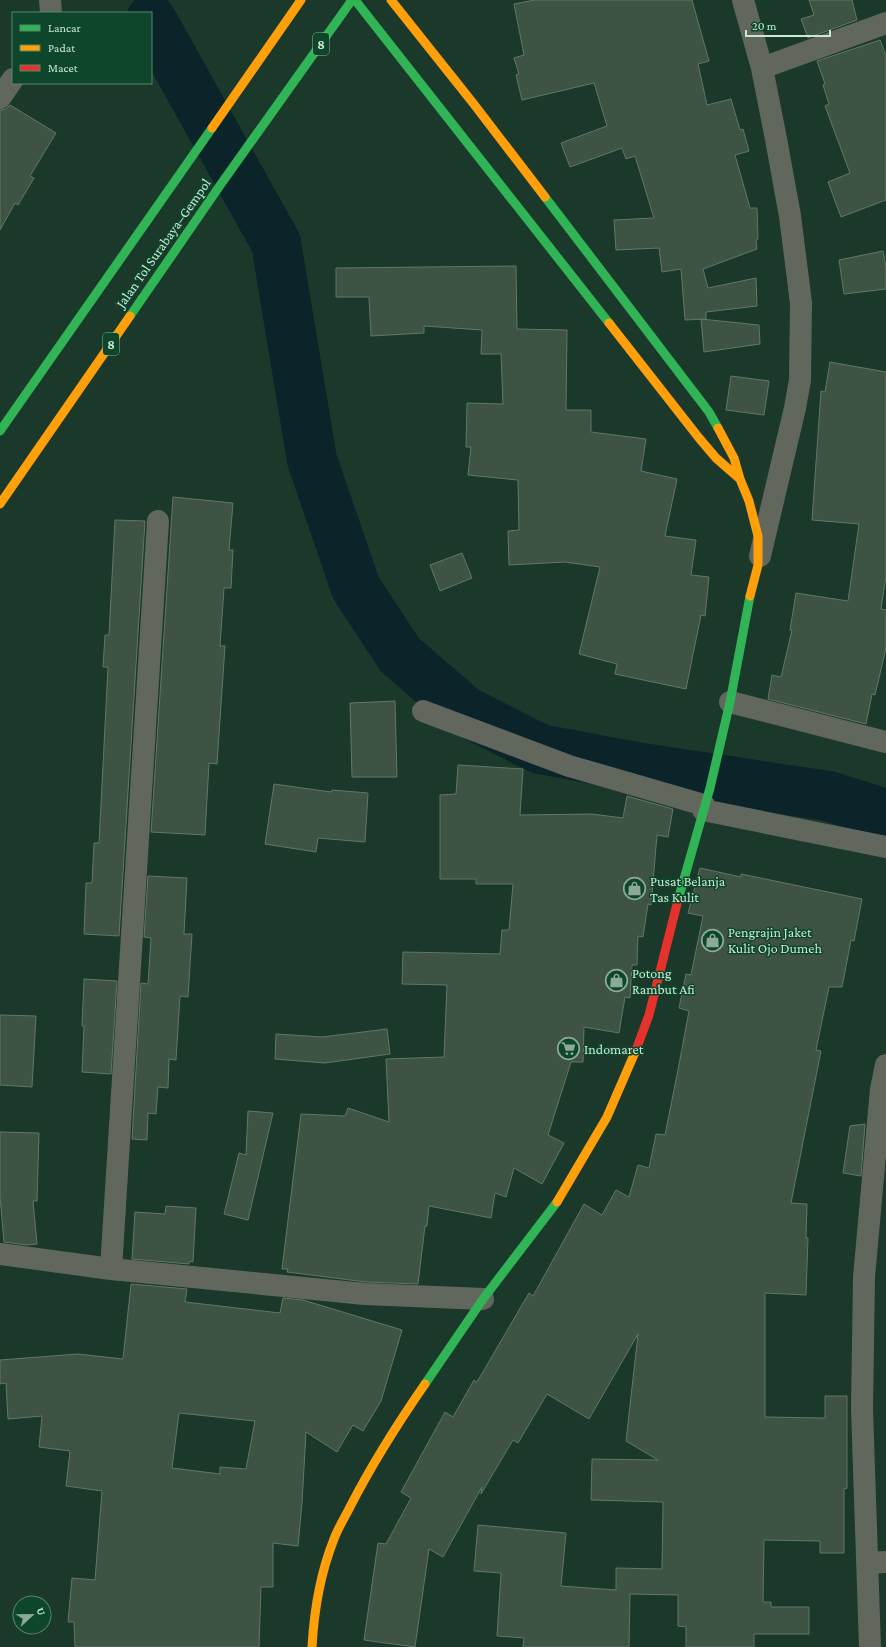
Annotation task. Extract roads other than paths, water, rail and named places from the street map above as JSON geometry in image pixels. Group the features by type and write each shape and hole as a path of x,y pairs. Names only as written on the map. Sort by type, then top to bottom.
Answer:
{"main road":[{"name":"Jalan Tol Surabaya–Gempol","path":"0,431 301,0"},
{"name":"Jalan Tol Surabaya–Gempol","path":"0,504 222,184 352,0"},
{"path":"355,0 644,366 699,438 716,458 740,479"},
{"path":"312,1647 316,1608 322,1578 334,1539 361,1486 401,1419 483,1299 556,1202 607,1117 629,1069 649,1016 706,801 758,565 758,536 754,516 726,439 709,412 473,103 391,0"}],"street":[{"path":"50,0 51,12"},
{"path":"743,0 762,68 790,216 801,303 802,341 800,380 795,408 758,565"},
{"path":"762,68 886,23"},
{"path":"0,98 12,80"},
{"path":"111,1269 158,521"},
{"path":"728,706 886,742"},
{"path":"423,711 569,766 886,847"},
{"path":"870,1647 877,1562 862,1409 864,1276 881,1088 886,1065"},
{"path":"0,1254 111,1269 365,1294 483,1299"}],"waterway":[{"path":"152,21 276,243 312,460 356,588 400,655 465,711 540,749 642,768 828,796 886,814"}],"place":[{"name":"Pusat Belanja Tas Kulit","path":"634,889"},
{"name":"Pengrajin Jaket Kulit Ojo Dumeh","path":"712,940"},
{"name":"Potong Rambut Afi","path":"616,981"},
{"name":"Indomaret","path":"568,1049"}]}
